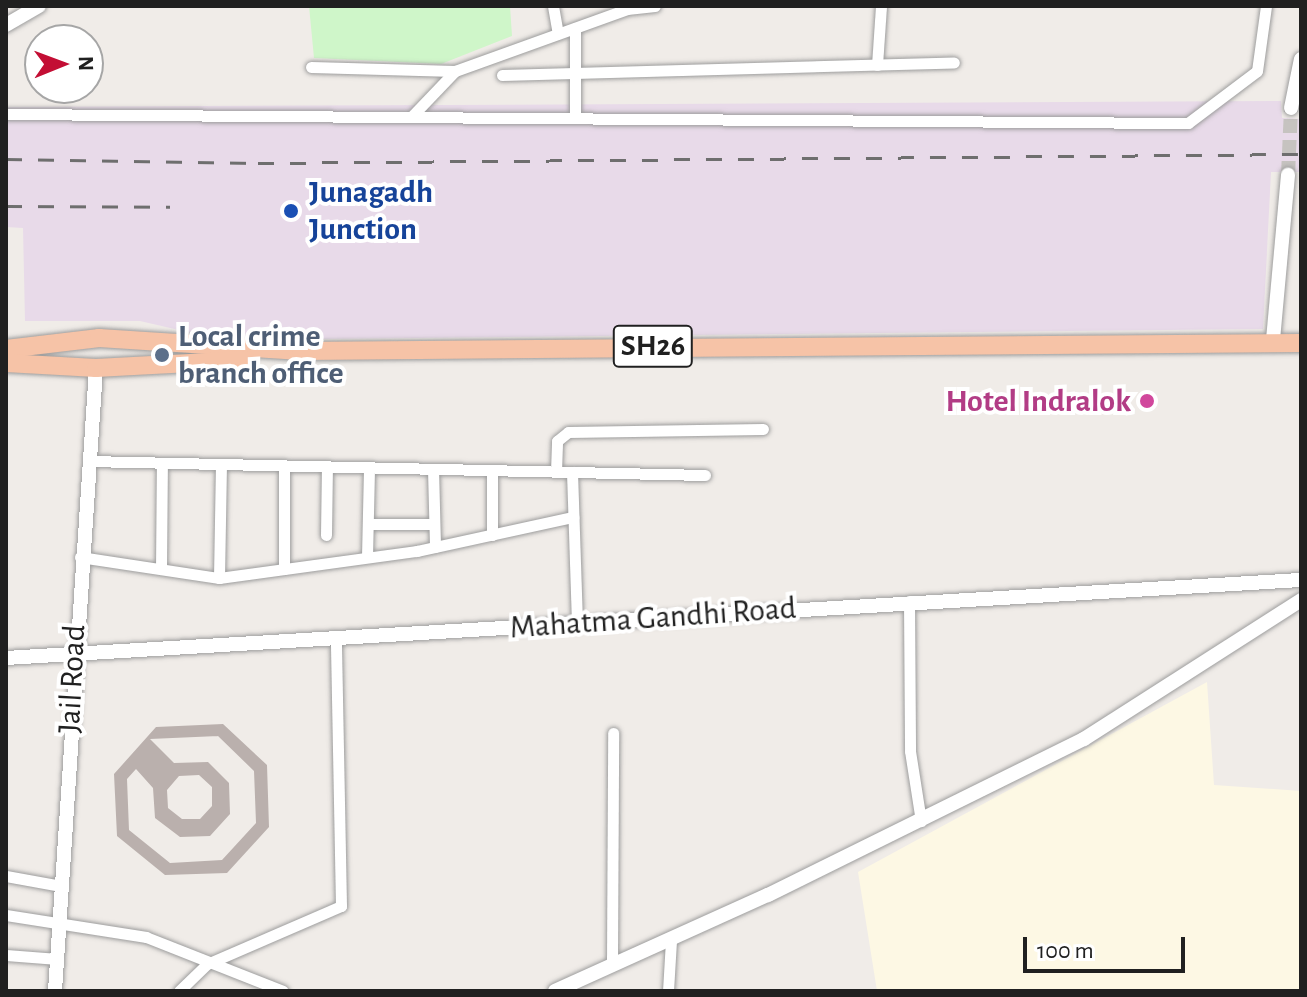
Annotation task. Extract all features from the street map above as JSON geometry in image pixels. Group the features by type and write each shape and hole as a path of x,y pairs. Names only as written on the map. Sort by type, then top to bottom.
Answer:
{"main road":[{"name":"SH26","path":"6,349 122,340 301,351 1273,340 1301,343"},
{"path":"122,340 122,367"},
{"path":"51,344 51,365"},
{"name":"SH26","path":"6,363 96,368 407,356 1301,354"}],"street":[{"path":"6,25 39,6"},
{"path":"553,6 558,34"},
{"path":"311,67 455,71 627,7 655,6"},
{"path":"877,65 881,6"},
{"path":"6,114 1188,123 1257,71 1266,6"},
{"path":"575,28 575,117"},
{"path":"1291,108 1301,59"},
{"path":"502,75 954,62"},
{"path":"412,116 455,71"},
{"path":"1273,340 1288,175"},
{"name":"Jail Road","path":"55,991 61,925 73,655 96,368"},
{"path":"556,472 557,441 568,432 763,429"},
{"path":"88,461 705,475"},
{"path":"161,569 162,463"},
{"path":"219,578 221,464"},
{"path":"284,466 284,569"},
{"path":"326,535 327,467"},
{"path":"367,557 369,468"},
{"path":"433,469 435,547"},
{"path":"492,470 492,535"},
{"path":"572,472 577,623"},
{"path":"80,557 219,578 435,547 573,517"},
{"path":"368,524 434,524"},
{"name":"Mahatma Gandhi Road","path":"6,658 909,601 1301,580"},
{"path":"555,991 612,962 671,940 921,821 1129,715 1301,600"},
{"path":"909,601 910,751 921,821"},
{"path":"179,991 207,964 341,906 336,639"},
{"path":"612,962 613,733"},
{"path":"6,876 61,886"},
{"path":"6,915 146,937 207,964 283,991"},
{"path":"668,991 671,940"},
{"path":"6,955 58,959"}],"shaded area":[{"path":"1281,101 1282,118 1301,119 1301,172 1271,172 1263,329 222,340 140,321 25,321 23,228 6,227 6,107"},
{"path":"1207,682 1214,785 1301,791 1301,991 877,991 858,872"}],"green space":[{"path":"309,6 510,6 512,36 441,64 314,58"}],"building":[{"path":"223,724 267,765 269,827 227,873 165,875 117,836 114,774 156,727","holes":["218,736 254,771 256,823 222,860 170,863 129,830 127,779 136,769 153,788 155,818 180,837 210,836 230,814 229,783 208,762 174,763 150,739","199,775 212,787 212,806 200,819 182,819 168,808 167,790 179,776"]}],"tunnel":[{"path":"1288,175 1291,108"}],"railway":[{"path":"6,159 258,163 1301,154"},
{"path":"6,206 170,207"}],"place":[{"name":"Junagadh Junction","path":"291,211"},
{"name":"Local crime branch office","path":"162,355"},
{"name":"Hotel Indralok","path":"1147,401"}]}
